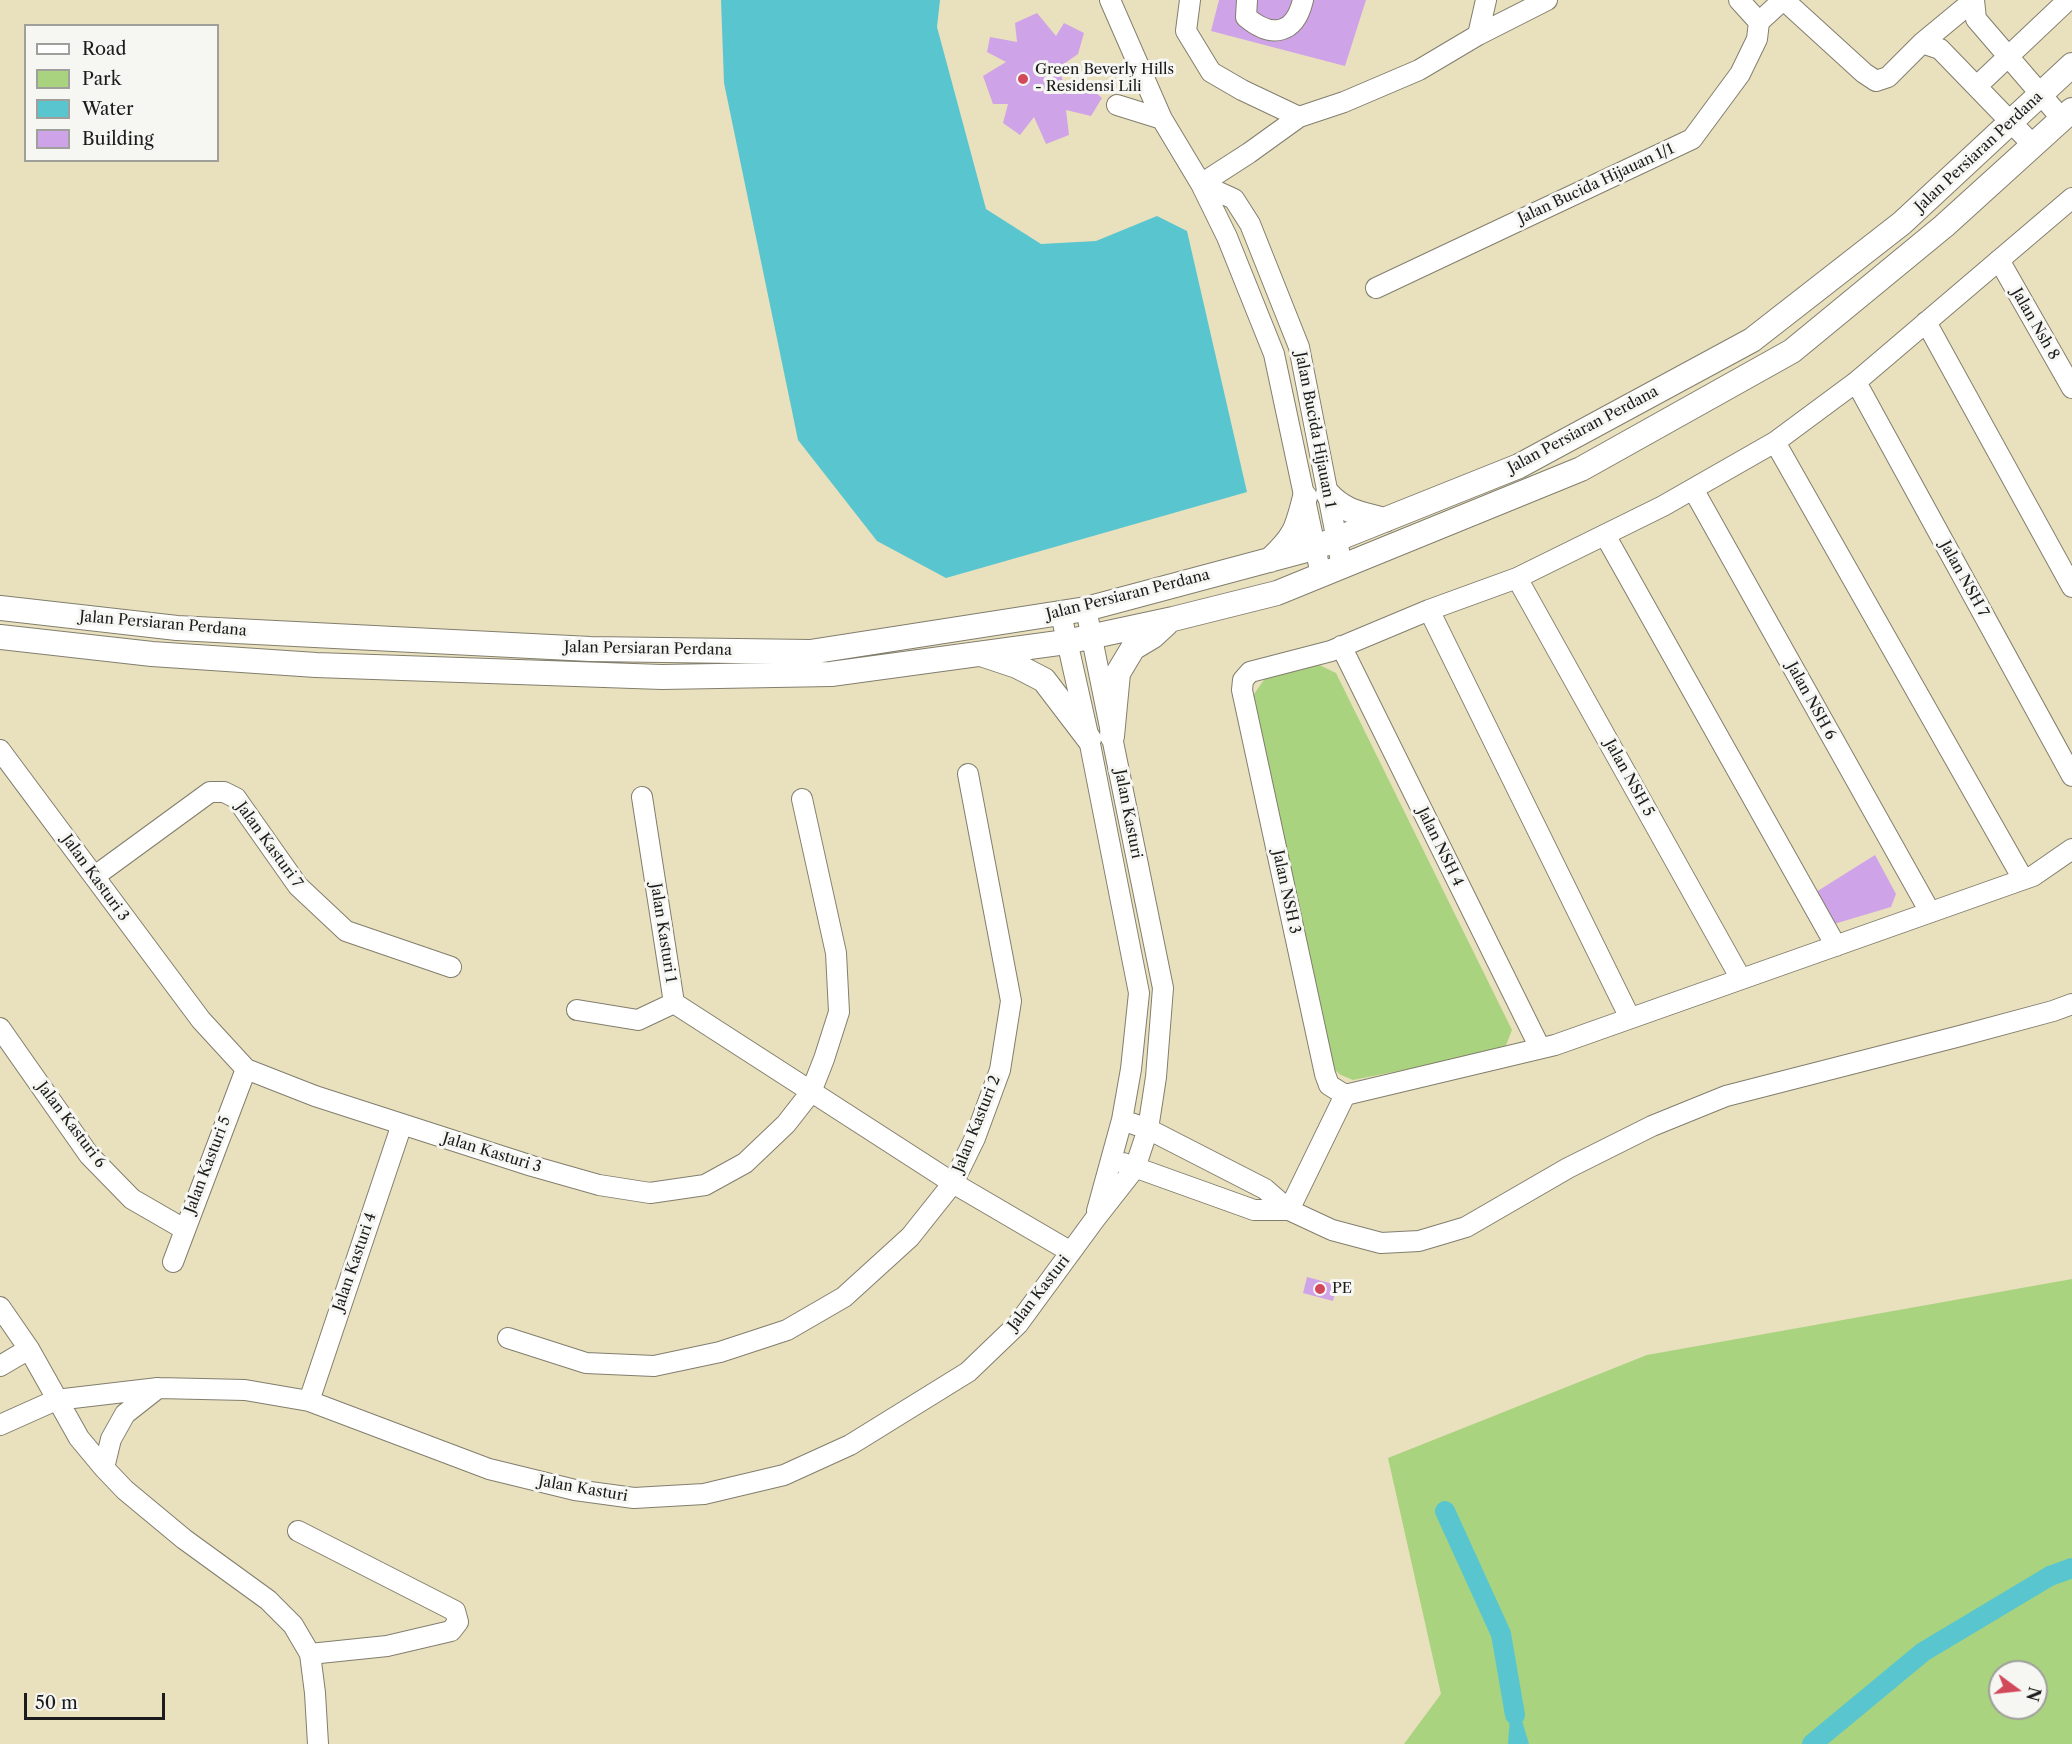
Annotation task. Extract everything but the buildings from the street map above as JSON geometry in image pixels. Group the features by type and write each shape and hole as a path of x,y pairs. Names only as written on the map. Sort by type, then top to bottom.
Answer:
{"main road":[{"name":"Jalan Persiaran Perdana","path":"0,608 177,628 578,648 810,652 1086,609 1325,544 1519,466 1752,340 1902,223 2072,65"},
{"name":"Jalan Persiaran Perdana","path":"0,638 152,654 316,665 662,677 831,674 1066,642 1173,619 1277,592 1581,469 1792,351 1944,226 2067,115"},
{"path":"1270,560 1290,540 1316,495 1347,509 1385,520"},
{"path":"978,653 1017,666 1044,680 1100,737 1118,673 1133,648 1154,636 1173,619"}],"street":[{"path":"1191,0 1186,31 1211,72 1242,90 1299,117"},
{"path":"1247,0 1246,17 1257,27 1271,30 1285,30 1294,22 1303,0"},
{"path":"1478,34 1486,0"},
{"path":"1201,184 1299,117 1344,102 1419,70 1478,34 1547,0"},
{"path":"1739,0 1759,22 1783,0 1864,73 1876,81 1888,77 1922,44 1974,0"},
{"path":"1974,0 1976,19 2040,95 2067,115"},
{"path":"1977,86 2068,0"},
{"name":"Jalan Bucida Hijauan 1","path":"1111,3 1162,119 1201,184 1227,237 1274,354 1316,495"},
{"name":"Jalan Bucida Hijauan 1/1","path":"1376,288 1692,139 1740,74 1757,39 1759,22"},
{"path":"1922,44 1940,50 2033,145"},
{"path":"1117,105 1162,119"},
{"name":"Jalan Bucida Hijauan 1","path":"1201,184 1234,199 1254,234 1299,348 1316,495 1331,571"},
{"path":"1341,646 1429,610 1517,578 1693,489 1775,442 1856,381 2072,199"},
{"name":"Jalan Nsh 8","path":"1999,260 2072,388"},
{"path":"1926,322 2072,587"},
{"name":"Jalan NSH 7","path":"1856,381 2072,776"},
{"path":"1775,442 2023,879"},
{"name":"Jalan NSH 6","path":"1693,489 1930,912"},
{"path":"1605,535 1836,945"},
{"name":"Jalan NSH 5","path":"1517,578 1742,979"},
{"name":"Jalan Kasturi","path":"1086,609 1092,637 1100,737 1139,993 1131,1069 1122,1120 1095,1219"},
{"path":"1429,610 1630,1018"},
{"name":"Jalan Kasturi","path":"0,1425 56,1400 158,1389 245,1390 309,1401 489,1469 575,1490 634,1498 704,1494 784,1475 850,1445 968,1372 1018,1324 1135,1168 1148,1129 1156,1077 1163,988 1100,737 1066,642 1061,614"},
{"name":"Jalan NSH 3","path":"1341,646 1331,651 1250,672 1244,681 1242,690 1325,1074 1329,1085 1345,1095"},
{"name":"Jalan NSH 4","path":"1341,646 1539,1048"},
{"name":"Jalan Kasturi 3","path":"0,750 201,1020 246,1069 315,1096 598,1185 650,1193 705,1185 745,1163 786,1124 811,1092 824,1059 839,1012 836,953 802,798"},
{"name":"Jalan Kasturi 2","path":"508,1338 586,1363 654,1366 720,1352 787,1330 844,1298 910,1237 953,1183 975,1138 1000,1070 1011,1001 968,774"},
{"name":"Jalan Kasturi 7","path":"95,876 210,792 224,792 236,798 298,886 346,931 451,967"},
{"name":"Jalan Kasturi 1","path":"577,1010 638,1020 674,1003 642,797"},
{"path":"1289,1210 1345,1095 1555,1045 2033,876 2072,849"},
{"path":"674,1003 953,1183 1071,1252"},
{"path":"1122,1120 1148,1129 1265,1189 1289,1210 1332,1230 1381,1243 1419,1241 1466,1227 1652,1126 1726,1096 1960,1036 2072,1004"},
{"name":"Jalan Kasturi 6","path":"0,1028 89,1155 132,1199 184,1229"},
{"name":"Jalan Kasturi 5","path":"172,1262 246,1069"},
{"name":"Jalan Kasturi 4","path":"309,1401 402,1124"},
{"path":"1111,1158 1254,1210 1289,1210"},
{"path":"0,1307 28,1349 79,1438 104,1468 125,1490 184,1539 268,1600 293,1625 310,1654 318,1744"},
{"path":"0,1366 28,1349"},
{"path":"104,1468 111,1439 125,1414 158,1389"},
{"path":"298,1531 455,1611 458,1622 451,1631 387,1646 310,1654"}],"green space":[{"path":"1313,662 1336,673 1512,1030 1504,1050 1353,1080 1332,1068 1252,697 1266,677"},
{"path":"2072,1279 2072,1744 1404,1744 1441,1694 1388,1458 1647,1355"}],"water":[{"path":"721,0 940,0 937,27 986,209 1041,244 1096,241 1157,216 1187,231 1247,492 946,578 877,541 798,440 724,83"},
{"path":"1520,1714 1529,1744 1508,1744 1510,1717"}],"waterway":[{"path":"1445,1511 1501,1634 1515,1715"},
{"path":"1812,1744 1923,1652 2050,1576 2072,1568"}],"place":[{"name":"Green Beverly Hills - Residensi Lili","path":"1023,79"},
{"name":"PE","path":"1320,1289"}]}
